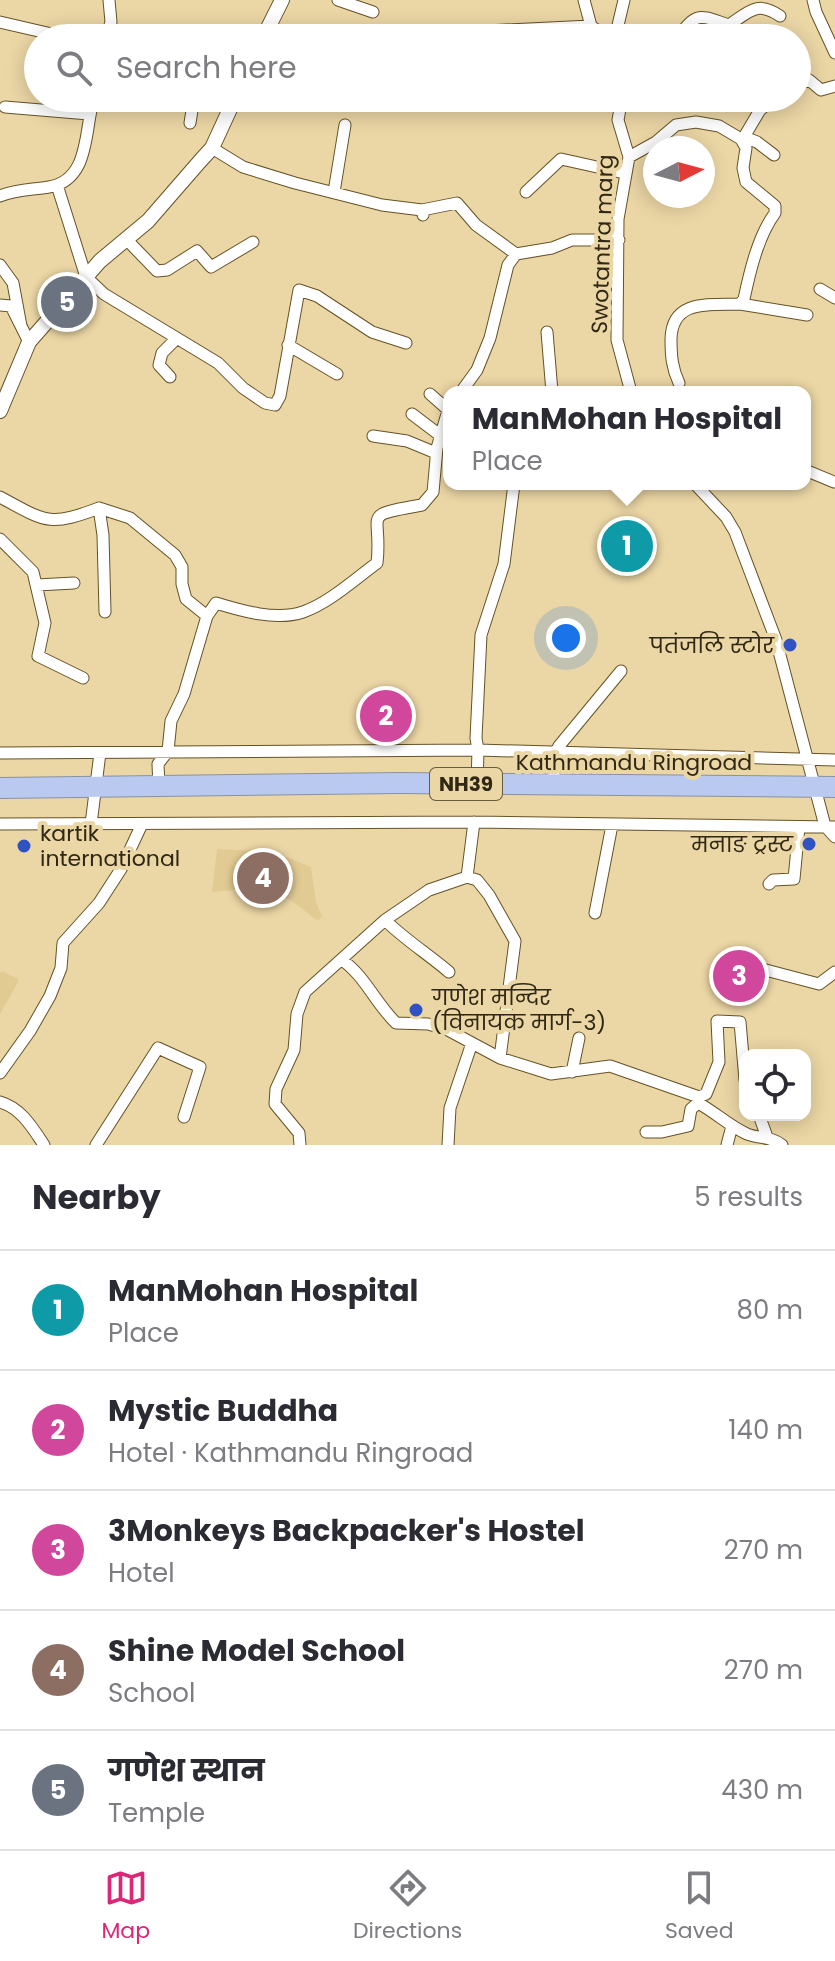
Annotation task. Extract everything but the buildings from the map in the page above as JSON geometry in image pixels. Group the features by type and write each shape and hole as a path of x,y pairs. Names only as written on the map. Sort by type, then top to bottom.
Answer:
{"highway":[{"name":"Kathmandu Ringroad","path":"96,786 399,783 835,787"},
{"name":"NH39","path":"0,788 96,786"}],"main road":[{"path":"270,24 282,0"},
{"path":"0,411 29,342 100,261 164,204 212,148 226,112"}],"street":[{"path":"109,0 110,24"},
{"path":"338,0 373,12"},
{"path":"584,0 590,24"},
{"path":"618,24 624,0"},
{"path":"813,0 835,53"},
{"path":"730,24 756,7 768,7 780,16"},
{"path":"688,24 699,16 726,24"},
{"path":"0,22 24,28"},
{"path":"811,82 821,90 835,86"},
{"path":"5,107 24,109"},
{"path":"0,196 17,189 57,185 78,168 85,147 89,114 65,112"},
{"path":"190,112 190,123"},
{"name":"Swotantra marg","path":"619,112 618,120 629,157 618,219 617,340 629,386"},
{"path":"740,304 757,252 776,209 772,201 746,182 743,168 746,148 743,138 759,112"},
{"path":"629,157 656,142 676,125 696,122 719,126 762,145 774,155"},
{"path":"334,192 345,125"},
{"path":"212,148 243,167 382,205 422,212 457,203 476,225 516,254"},
{"path":"526,192 561,159 624,173"},
{"path":"57,185 86,277 104,294 218,363 243,388 265,403 275,405 280,396 299,290 317,296 372,332 406,343"},
{"path":"757,252 777,224"},
{"path":"127,240 157,271 167,270 197,251 211,267 253,242"},
{"path":"465,386 477,370 490,338 508,265 516,254 552,248 572,240 619,240"},
{"path":"0,265 21,326"},
{"path":"820,289 835,298"},
{"path":"679,383 671,367 671,347 672,329 679,312 740,304 807,315"},
{"path":"0,305 11,306 29,342"},
{"path":"547,332 552,386"},
{"path":"170,377 159,365 162,353 177,338"},
{"path":"288,345 337,374"},
{"path":"430,394 443,404"},
{"path":"412,414 441,436"},
{"path":"159,787 158,764 168,751 171,721 184,694 207,616 216,603 270,615 301,613 377,563 380,543 376,521 385,511 422,505 433,492 436,453 443,428"},
{"path":"373,436 407,441 436,453"},
{"path":"811,472 834,482"},
{"path":"477,784 481,635 504,564 513,490"},
{"path":"704,490 735,532 776,640 813,788 835,837"},
{"path":"0,497 38,518 65,521 99,508 130,518 175,555 182,567 186,599 207,616"},
{"path":"99,508 103,535 105,612"},
{"path":"0,539 33,572 45,623 38,656 83,678"},
{"path":"37,585 74,583"},
{"path":"553,785 556,752 621,671"},
{"path":"0,753 478,750 835,760"},
{"path":"91,824 100,753"},
{"path":"0,824 474,822 830,827"},
{"path":"467,877 474,822"},
{"path":"0,1073 50,996 61,968 63,943 99,903 121,869 142,824"},
{"path":"595,913 612,825"},
{"path":"769,884 773,880 794,879 799,827"},
{"path":"300,1145 299,1133 275,1104 276,1089 294,1050 297,1014 305,992 385,920 429,890 467,877 477,880 489,895 515,941 500,1058"},
{"path":"385,920 449,972"},
{"path":"342,960 356,970 380,1007 396,1023 428,1024 446,1029 500,1058 551,1074 610,1066 698,1100 732,1126 751,1136 767,1137 782,1145"},
{"path":"750,962 762,969 819,984 835,972"},
{"path":"646,1132 688,1126 691,1109 706,1094 719,1062 717,1021 740,1022 742,1049"},
{"path":"572,1072 579,1038"},
{"path":"448,1145 450,1108 472,1043"},
{"path":"96,1145 158,1048 200,1067 184,1117"},
{"path":"0,1102 10,1104 27,1120 44,1145"},
{"path":"761,1121 767,1137"},
{"path":"727,1145 732,1126"}],"shaded area":[{"path":"217,849 274,852 311,867 316,903 322,916 318,921 289,899 257,888 212,892"},
{"path":"2,971 18,979 18,982 0,1014 0,973"}],"place":[{"name":"गणेश स्थान","path":"67,302"},
{"name":"ManMohan Hospital","path":"627,546"},
{"name":"पतंजलि स्टोर","path":"790,645"},
{"name":"Mystic Buddha","path":"386,716"},
{"name":"मनाङ ट्रस्ट","path":"809,844"},
{"name":"kartik international","path":"24,846"},
{"name":"Shine Model School","path":"263,878"},
{"name":"3Monkeys Backpacker's Hostel","path":"739,976"},
{"name":"गणेश मन्दिर (विनायक मार्ग-३)","path":"416,1010"}]}
